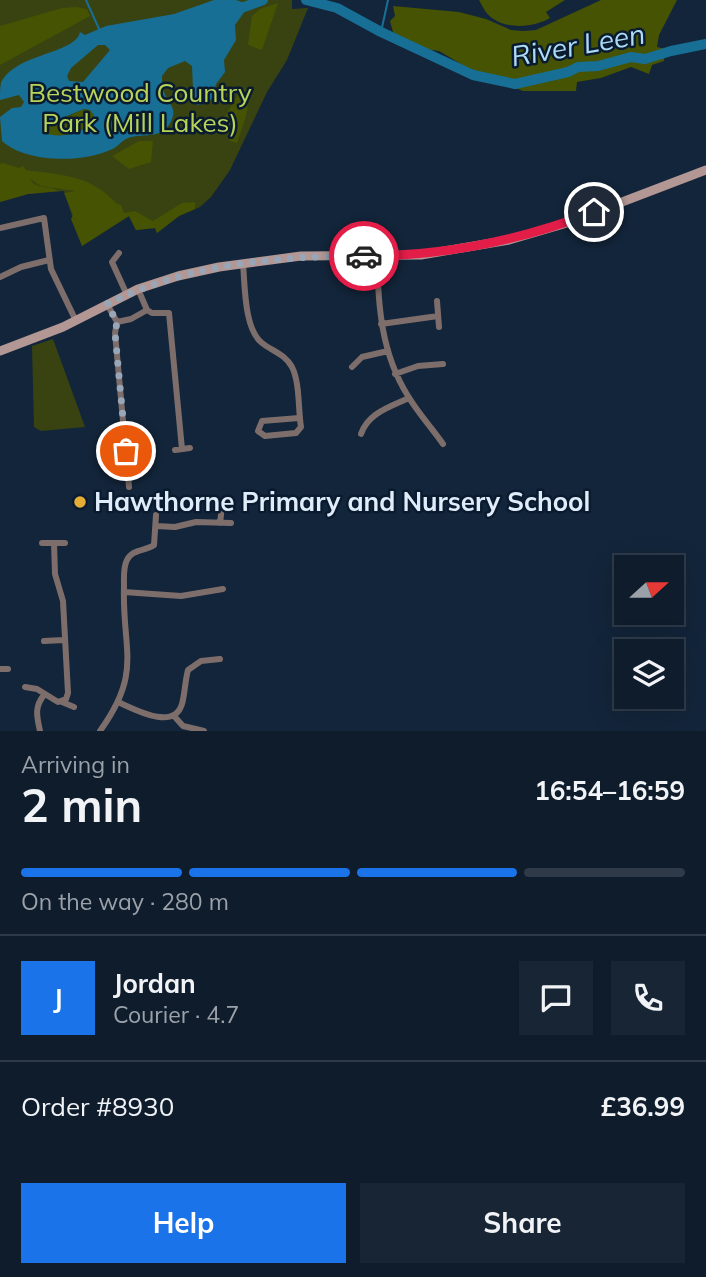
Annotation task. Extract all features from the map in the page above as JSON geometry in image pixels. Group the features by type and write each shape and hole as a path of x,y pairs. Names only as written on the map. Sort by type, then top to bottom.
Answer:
{"main road":[{"path":"0,351 76,321 138,289 192,273 317,255 430,254 509,240 567,223 706,170"}],"street":[{"path":"42,207 51,269 76,321"},
{"path":"0,220 1,228 44,218"},
{"path":"120,253 112,262 127,295"},
{"path":"377,256 381,324 395,374 443,444"},
{"path":"0,277 21,267 49,260"},
{"path":"243,264 252,331 262,343 284,357 291,366 295,377 301,427 296,433 265,436 258,431 262,421 299,418"},
{"path":"138,289 147,310 152,313 169,310 182,449"},
{"path":"437,301 439,327"},
{"path":"107,304 117,322 115,333 129,487"},
{"path":"117,322 131,319 147,310"},
{"path":"381,324 438,316"},
{"path":"352,368 357,356 388,351"},
{"path":"395,374 418,366 432,368 443,364"},
{"path":"361,434 365,422 409,398"},
{"path":"358,417 365,422"},
{"path":"220,523 222,507"},
{"path":"100,731 118,702 128,664 124,592 127,560 136,552 154,545 156,515"},
{"path":"156,526 175,527 196,522 231,523"},
{"path":"42,543 65,543"},
{"path":"54,543 55,574 63,599 68,693 62,702"},
{"path":"124,592 181,596 223,589"},
{"path":"44,641 64,640"},
{"path":"118,702 162,719 174,716 181,707 188,670 196,663 215,657"},
{"path":"25,687 74,707"},
{"path":"40,731 36,711 44,695"},
{"path":"174,716 183,726 204,731"}],"green space":[{"name":"Bestwood Country Park (Mill Lakes)","path":"0,0 292,0 292,9 308,8 287,60 267,92 230,170 211,197 200,207 179,216 157,233 155,228 136,230 129,216 82,246 64,191 28,194 0,202"},
{"path":"479,0 565,0 546,12 550,18 537,23 513,26 492,18"},
{"path":"601,0 677,0 659,35 657,47 665,49 664,61 652,65 649,74 631,67 601,78 577,82 576,91 523,91 466,67 439,51 396,45 403,39 393,32 390,21 395,16 393,6 459,12 486,19 511,30 536,30"},
{"path":"278,3 262,50 248,45 252,16 260,9"},
{"path":"62,8 87,9 90,16 0,65 0,26"},
{"path":"251,87 246,116 237,143 230,141 222,121 240,91"},
{"path":"81,110 90,110 94,115 80,130 57,136 44,133 45,125"},
{"path":"139,141 153,141 151,162 129,169 112,156"},
{"path":"0,164 86,182 121,205 124,213 135,211 153,221 182,203 195,202 195,209 179,216 157,233 155,228 136,230 129,216 82,246 64,193 75,191 41,186 30,179 36,185 58,191 28,194 0,202"},
{"path":"53,339 85,427 41,431 34,427 32,346"}],"water":[{"path":"214,0 236,0 245,3 247,8 235,25 236,40 224,60 225,72 216,84 208,103 198,105 191,101 189,95 193,89 192,66 185,61 168,68 162,76 164,92 173,116 165,130 159,133 134,136 112,149 70,159 25,154 2,141 0,117 12,108 21,107 24,102 19,95 0,100 1,83 8,73 31,59 68,45 80,32 85,35 106,26 174,14","holes":["98,45 105,45 110,50 83,82 69,81 67,76 71,68","84,109 90,110 94,115 87,127 81,131 66,135 44,133 45,125"]}],"waterway":[{"path":"86,0 100,31"},
{"name":"River Leen","path":"233,11 263,0"},
{"name":"River Leen","path":"306,0 337,8 473,75 515,84 568,72 578,67 598,66 631,57 645,59 706,44"},
{"path":"381,32 388,0"}],"way so far":[{"path":"126,451 115,333 117,322 107,304 153,283 219,267 300,256 364,256"}],"place":[{"name":"Hawthorne Primary and Nursery School","path":"80,502"}],"route":[{"path":"364,256 421,255 479,246 525,236 594,212"}]}
